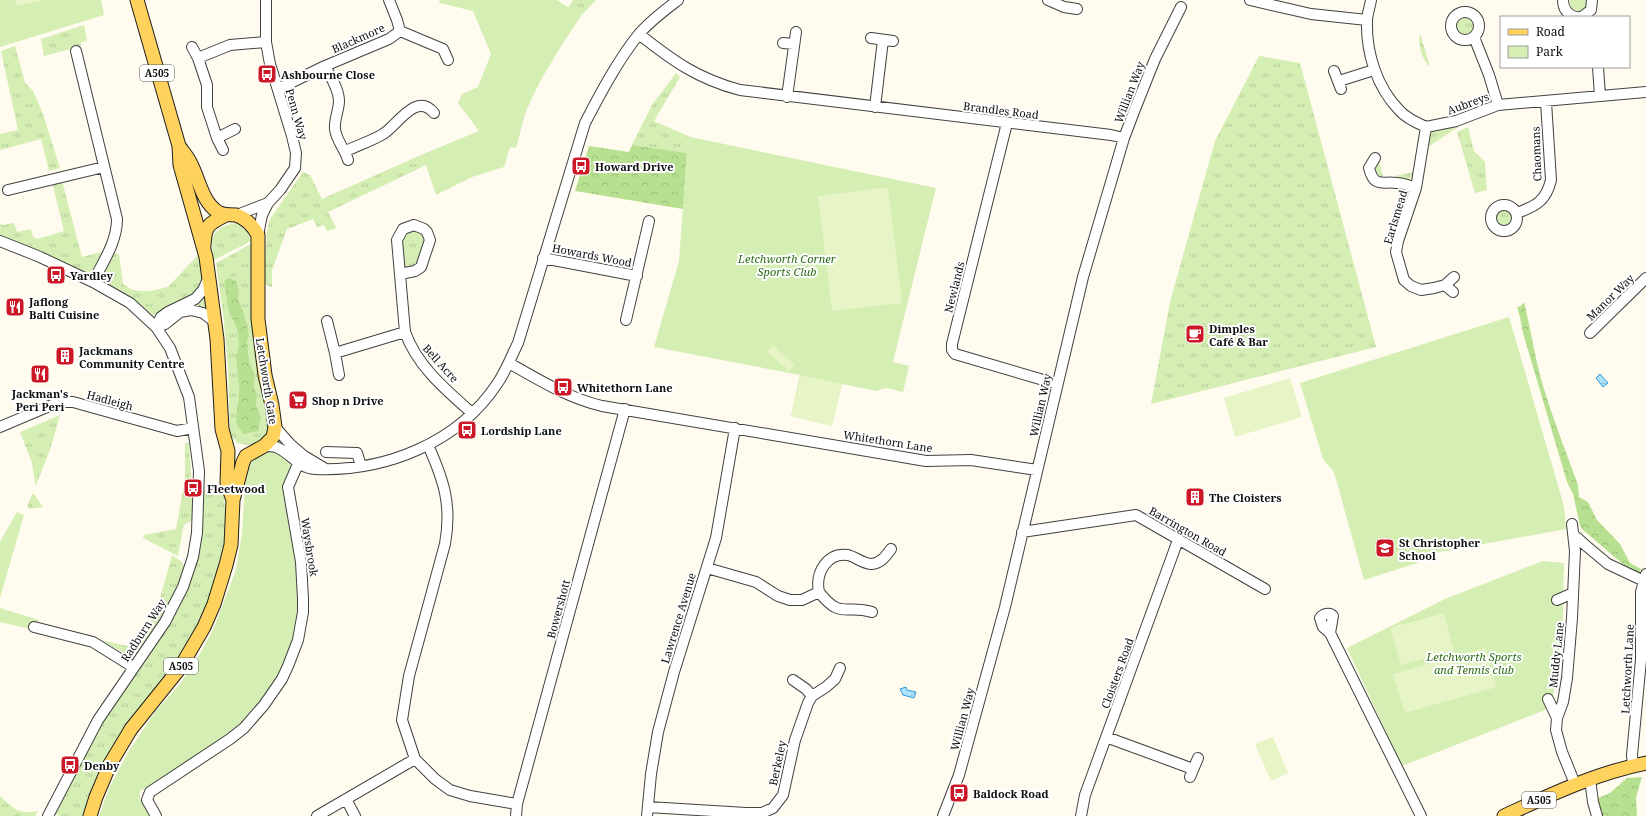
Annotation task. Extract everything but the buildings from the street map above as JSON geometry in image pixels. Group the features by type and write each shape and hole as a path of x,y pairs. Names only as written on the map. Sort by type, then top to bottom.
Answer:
{"main road":[{"name":"A505","path":"137,0 164,99 179,146 180,165 196,224 204,247"},
{"name":"A505","path":"179,146 190,162 210,204 218,212 231,215"},
{"path":"258,235 252,225 231,215 212,222 205,231 204,247 216,322 222,429 226,443 239,449 252,452 264,446"},
{"name":"Letchworth Gate","path":"258,235 258,319 265,375 272,405 275,427 273,437 264,446"},
{"name":"A505","path":"226,443 228,451 227,483 233,500"},
{"name":"A505","path":"90,816 96,797 110,764 131,729 180,668 204,627 214,604 231,545 233,500 243,462 246,456 252,452"},
{"name":"A505","path":"1504,816 1590,778 1633,765 1646,763"}],"street":[{"name":"Penn Way","path":"258,235 262,215 268,203 280,190 295,168 296,153 270,64 266,42 266,0"},
{"name":"Blackmore","path":"389,0 400,31"},
{"path":"264,446 275,446 314,469 361,466 399,458 428,445 442,437 472,413 497,384 518,343 585,123 600,94 639,34 678,0"},
{"path":"1048,0 1064,7 1077,10"},
{"path":"1250,0 1267,2 1311,14 1367,20"},
{"path":"1371,0 1367,20 1368,46 1374,70 1389,97 1400,112 1426,127"},
{"path":"1563,0 1563,7 1567,13 1577,16"},
{"path":"1582,16 1591,10 1592,0"},
{"name":"Willian Way","path":"943,816 959,775 1005,606 1083,277 1124,138 1155,59 1181,7"},
{"name":"Blackmore","path":"400,31 443,49 448,60"},
{"name":"Blackmore","path":"278,89 325,66 389,39 400,31"},
{"path":"787,97 796,32"},
{"name":"Brandles Road","path":"639,34 679,65 712,82 740,90 787,97 1111,135 1124,138"},
{"path":"1474,37 1489,74 1498,105"},
{"path":"871,38 888,40 875,107"},
{"path":"198,58 230,45 266,42"},
{"path":"783,43 794,44"},
{"path":"192,47 198,58 207,85 207,107 217,138 223,150"},
{"path":"76,51 77,73 104,167 117,219 113,242 93,282"},
{"name":"Blackmore","path":"325,66 338,94 339,100 335,129 347,156 384,134 410,109 424,107 428,108 434,113"},
{"path":"1598,68 1600,96"},
{"path":"1334,71 1340,85 1374,70"},
{"name":"Aubreys","path":"1426,127 1456,121 1498,105 1546,102 1646,92"},
{"name":"Chaomans","path":"1517,213 1534,207 1549,191 1551,180 1546,102"},
{"name":"Newlands","path":"1007,123 952,344 952,350 955,354 1057,384"},
{"name":"Earlsmead","path":"1426,127 1416,188 1398,241 1396,252 1404,280 1421,290 1445,285 1454,277"},
{"path":"217,138 235,129"},
{"name":"Earlsmead","path":"1375,158 1365,166 1372,178 1380,183 1396,182 1416,188"},
{"path":"14,191 104,167"},
{"name":"Penn Way","path":"231,215 268,203"},
{"name":"Howards Wood","path":"626,320 649,221"},
{"name":"Bell Acre","path":"400,274 418,270 423,264 430,240 424,229 414,225 406,227 401,231 397,240 405,332 410,346 422,363 472,413"},
{"name":"Radburn Way","path":"0,241 40,257 93,282 130,303 156,326 170,348 188,397 199,471 197,533 193,557 183,586 165,622 98,720 48,816"},
{"name":"Howards Wood","path":"543,258 637,276"},
{"name":"Manor Way","path":"1590,333 1646,278"},
{"path":"156,326 161,317 168,312 195,299 203,290 208,279"},
{"path":"1445,285 1453,292"},
{"path":"156,326 165,324 180,312 191,310 203,313 216,322"},
{"path":"327,321 339,375"},
{"path":"335,353 405,332"},
{"name":"Whitethorn Lane","path":"509,363 569,396 586,403 926,462 971,460 1037,470"},
{"name":"Hadleigh","path":"0,427 59,402 73,402 177,431 193,428"},
{"name":"Bowershott","path":"516,816 517,804 625,409"},
{"path":"275,427 290,444 301,460"},
{"name":"Lawrence Avenue","path":"647,811 653,756 663,712 707,568 719,523 735,428"},
{"path":"428,445 443,482 448,510 448,528 409,676 402,720 416,759 435,779 450,790 470,796 517,804"},
{"path":"326,452 357,453 361,466"},
{"name":"Waysbrook","path":"156,816 147,800 150,792 230,739 244,728 266,702 288,666 298,640 303,612 303,579 301,562 288,487 301,460"},
{"name":"Barrington Road","path":"1022,532 1136,516 1265,589"},
{"name":"Muddy Lane","path":"1575,784 1556,730 1557,718 1563,702 1567,678 1572,618 1573,530 1584,544 1608,564 1645,578"},
{"name":"Cloisters Road","path":"1082,816 1085,795 1178,540"},
{"path":"866,607 847,611 837,609 827,602 819,592 818,580 820,571 831,559 847,555 867,563 876,563 884,559 891,549"},
{"path":"707,568 756,582 778,596 790,600 802,600 819,592"},
{"name":"Letchworth Lane","path":"1633,765 1632,755 1641,660 1642,592 1645,578"},
{"path":"1557,600 1573,593"},
{"path":"34,627 93,642 133,667"},
{"path":"1330,633 1421,816"},
{"name":"Berkeley","path":"647,811 746,815 767,812 780,800 786,785 798,726 808,703 812,696 839,681 840,668"},
{"path":"793,680 806,689 812,696"},
{"path":"1548,699 1557,718"},
{"path":"1106,737 1192,773 1198,758"},
{"path":"317,816 416,759"},
{"path":"1590,778 1593,802 1597,816"},
{"path":"346,799 355,816"}],"green space":[{"path":"0,0 101,0 104,15 0,47"},
{"path":"15,0 44,0 16,6"},
{"path":"439,0 557,0 581,16 545,73 525,114 516,148 510,147 504,167 472,177 436,195 421,155 479,131 458,103 462,94 478,87 491,54 473,11 440,3"},
{"path":"573,0 596,0 581,16 568,8"},
{"path":"1570,0 1590,0 1590,5 1580,14 1572,9"},
{"path":"1461,15 1469,15 1476,22 1476,30 1469,37 1461,37 1454,30 1454,22"},
{"path":"84,25 87,41 81,42 81,46 44,56 41,39"},
{"path":"1420,33 1430,67 1424,60 1421,52 1419,43"},
{"path":"15,46 25,83 33,91 43,114 60,168 49,171 41,139 0,150 0,134 18,130 1,51"},
{"path":"1259,56 1300,63 1376,347 1151,404 1170,302 1215,141"},
{"path":"676,73 680,77 654,121 690,137 687,153 632,145 652,105"},
{"path":"1456,121 1458,127 1422,151 1426,127"},
{"path":"1468,127 1474,151 1485,162 1487,190 1475,193 1457,132"},
{"name":"Letchworth Corner Sports Club","path":"690,137 936,188 893,362 909,366 903,392 886,388 876,391 842,384 832,426 791,416 800,375 654,347 679,261 687,153"},
{"path":"632,145 687,153 683,209 575,191 589,146 629,152"},
{"path":"421,155 426,165 328,212 336,228 327,231 324,225 317,227 313,219 287,229 272,270 272,287 268,286 264,282 267,231 270,219 303,172 310,175 322,199"},
{"path":"1377,160 1379,161 1384,180 1376,177 1374,165"},
{"path":"1413,172 1410,179 1406,181 1395,179 1395,176"},
{"path":"62,181 82,257 102,252 92,273 85,273 0,238 0,224 3,225 14,223 17,232 31,229 33,237 37,239 64,231 52,182"},
{"path":"1396,185 1403,189 1406,193 1406,199 1403,207"},
{"path":"888,187 902,303 832,311 818,196"},
{"path":"1504,205 1513,209 1517,218 1513,227 1504,231 1495,227 1491,218 1495,209"},
{"path":"235,223 246,230 251,241 214,260 212,245 214,235 221,228"},
{"path":"413,231 420,233 425,238 424,251 420,264 413,268 404,269 400,239 405,234"},
{"path":"251,244 270,433 254,446 237,443 230,434 228,366 224,321 216,263","holes":["224,281 238,298 245,317 249,336 247,341 249,360 255,376 254,387 257,395 256,406 261,417 237,402 239,387 236,358 239,345 237,329 228,309"]},
{"path":"112,253 119,254 123,284 132,290 151,291 168,287 198,255 203,281 192,298 160,315 153,315 103,282 101,278"},
{"path":"229,278 236,281 239,292 238,298 245,317 249,336 247,341 249,360 255,376 254,387 257,395 256,406 261,417 258,431 243,434 236,423 239,387 236,358 239,345 237,329 228,309 224,281"},
{"path":"204,297 206,309 191,306 190,304"},
{"path":"1524,302 1543,386 1578,485 1579,497 1588,502 1597,520 1620,544 1630,563 1641,569 1638,577 1580,526 1573,494 1567,482 1523,333 1517,307 1521,306"},
{"path":"1509,317 1564,506 1566,529 1423,555 1417,563 1364,580 1334,472 1323,459 1300,383"},
{"path":"773,345 795,365 789,371 767,352"},
{"path":"801,375 842,384 832,426 791,416"},
{"path":"1290,378 1302,417 1235,437 1224,398"},
{"path":"60,415 50,450 36,485 32,463 20,432"},
{"path":"185,443 189,443 193,505 192,521 185,524 183,528 178,556 143,538 144,535 176,529 185,479"},
{"path":"273,450 289,461 292,467 284,481 300,573 300,600 293,642 287,660 268,695 235,731 147,788 141,790 141,800 152,816 99,816 110,786 129,751 155,712 180,684 197,659 213,630 236,570 242,533 246,472 252,460"},
{"path":"203,490 224,491 226,528 223,552 212,598 200,624 183,654 130,720 94,786 83,816 59,816 55,813 105,718 186,589"},
{"path":"32,494 34,494 43,507 30,509 27,507"},
{"path":"17,512 24,515 0,598 0,542"},
{"path":"172,555 183,563 184,569 171,602 141,650 132,655 126,654 101,640 136,648 157,609"},
{"name":"Letchworth Sports and Tennis club","path":"1543,561 1564,563 1563,621 1553,697 1545,710 1402,766 1347,648 1445,599"},
{"path":"0,608 39,620 35,630 0,622"},
{"path":"1444,613 1454,650 1401,665 1390,628"},
{"path":"1485,648 1497,687 1405,713 1393,674"},
{"path":"1273,737 1288,773 1271,781 1255,744"},
{"path":"1642,777 1636,797 1637,816 1601,816 1596,799 1610,793 1627,778"},
{"path":"0,796 17,810 25,812 38,811 35,816 0,816"}],"water":[{"path":"1600,374 1608,383 1603,387 1596,378"},
{"path":"906,687 907,690 916,692 914,698 903,695 900,689"}],"place":[{"name":"Ashbourne Close","path":"267,74"},
{"name":"Howard Drive","path":"581,166"},
{"name":"Yardley","path":"56,275"},
{"name":"Jaflong Balti Cuisine","path":"15,307"},
{"name":"Dimples Café & Bar","path":"1195,334"},
{"name":"Jackmans Community Centre","path":"65,356"},
{"name":"Jackman's Peri Peri","path":"40,374"},
{"name":"Whitethorn Lane","path":"563,387"},
{"name":"Shop n Drive","path":"298,400"},
{"name":"Lordship Lane","path":"467,430"},
{"name":"Fleetwood","path":"193,488"},
{"name":"The Cloisters","path":"1195,497"},
{"name":"St Christopher School","path":"1385,548"},
{"name":"Denby","path":"70,765"},
{"name":"Baldock Road","path":"959,793"}]}
